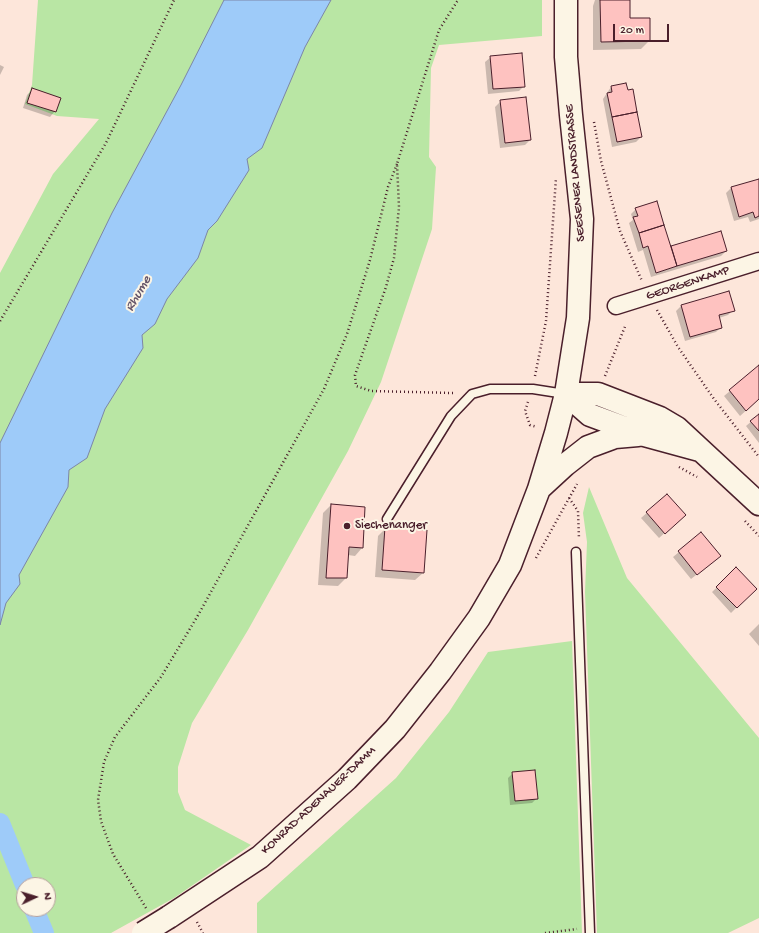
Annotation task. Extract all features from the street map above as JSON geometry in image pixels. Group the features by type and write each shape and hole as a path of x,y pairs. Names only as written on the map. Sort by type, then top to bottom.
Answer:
{"main road":[{"name":"SEESENER LANDSTRASSE","path":"566,0 566,57 579,183 582,242 578,318 566,394"},
{"name":"KONRAD-ADENAUER-DAMM","path":"154,921 260,857 348,779 395,729 440,672 479,618 510,566 539,489 566,394"},
{"path":"566,394 590,415 644,435 701,451"},
{"path":"566,394 598,394 660,418 677,428 759,504"},
{"path":"539,489 565,465 588,447 615,436 644,435"}],"street":[{"name":"GEORGENKAMP","path":"616,306 650,297 759,261"}],"lane":[{"path":"387,519 451,416 472,394 490,389 533,389 566,394"},
{"path":"576,552 590,930"}],"path":[{"path":"0,321 106,142 174,0"},
{"path":"154,921 113,854 101,821 98,800 104,762 115,737 161,677 197,617 324,389 349,327 370,260 388,186 397,164 439,30 458,0"},
{"path":"593,117 601,161 620,231 650,297 678,347 714,399 759,457"},
{"path":"397,164 399,207 394,258 386,287 355,375 356,386 372,391 472,394"},
{"path":"556,173 546,321 533,389 525,411 530,425 556,433"},
{"path":"678,467 704,481"},
{"path":"569,498 578,511 579,538 576,552"},
{"path":"745,520 759,536"},
{"path":"197,922 203,933"},
{"path":"545,933 590,930"}],"green space":[{"path":"38,0 542,0 542,36 439,45 431,68 429,157 436,167 432,229 381,382 348,451 248,630 192,723 178,767 178,792 185,810 251,845 174,898 111,933 0,933 0,273 53,174 99,119 57,116 25,104 32,85"},
{"path":"589,487 627,578 759,738 759,918 728,933 597,933 585,592 587,542 583,513"},
{"path":"572,641 582,933 257,933 257,903 396,778 449,712 488,652"}],"water":[{"name":"Rhume","path":"224,0 331,0 305,47 262,148 247,159 249,170 217,221 208,230 198,258 167,299 155,324 142,335 143,348 105,409 87,458 69,470 68,487 19,575 20,584 6,603 0,625 0,443 112,213 181,85"}],"building":[{"path":"600,0 630,0 630,18 650,18 650,41 601,42"},
{"path":"522,53 525,87 493,89 490,56"},
{"path":"626,83 628,90 633,89 637,112 612,117 607,93 612,92 611,86"},
{"path":"32,88 61,98 56,112 27,103"},
{"path":"526,97 531,140 505,143 500,100"},
{"path":"637,112 642,137 617,142 612,117"},
{"path":"759,179 759,216 755,218 753,212 739,217 731,187"},
{"path":"657,201 664,225 639,233 633,217 638,216 635,208"},
{"path":"664,225 677,266 656,273 648,246 643,248 639,233"},
{"path":"721,231 727,251 677,266 671,246"},
{"path":"729,291 735,311 719,315 722,328 690,337 681,305"},
{"path":"759,365 759,399 746,411 729,390"},
{"path":"759,414 759,431 750,421"},
{"path":"667,494 686,515 665,534 646,512"},
{"name":"Siechenanger","path":"331,504 365,507 363,548 349,547 347,578 326,578"},
{"path":"385,527 427,530 424,573 382,570"},
{"path":"701,532 721,556 697,575 678,551"},
{"path":"736,567 757,589 737,608 716,587"},
{"path":"535,770 538,799 515,801 512,772"}],"waterway":[{"path":"0,823 22,877"},
{"path":"37,917 44,933"}],"place":[{"name":"Siechenanger","path":"347,526"}]}
